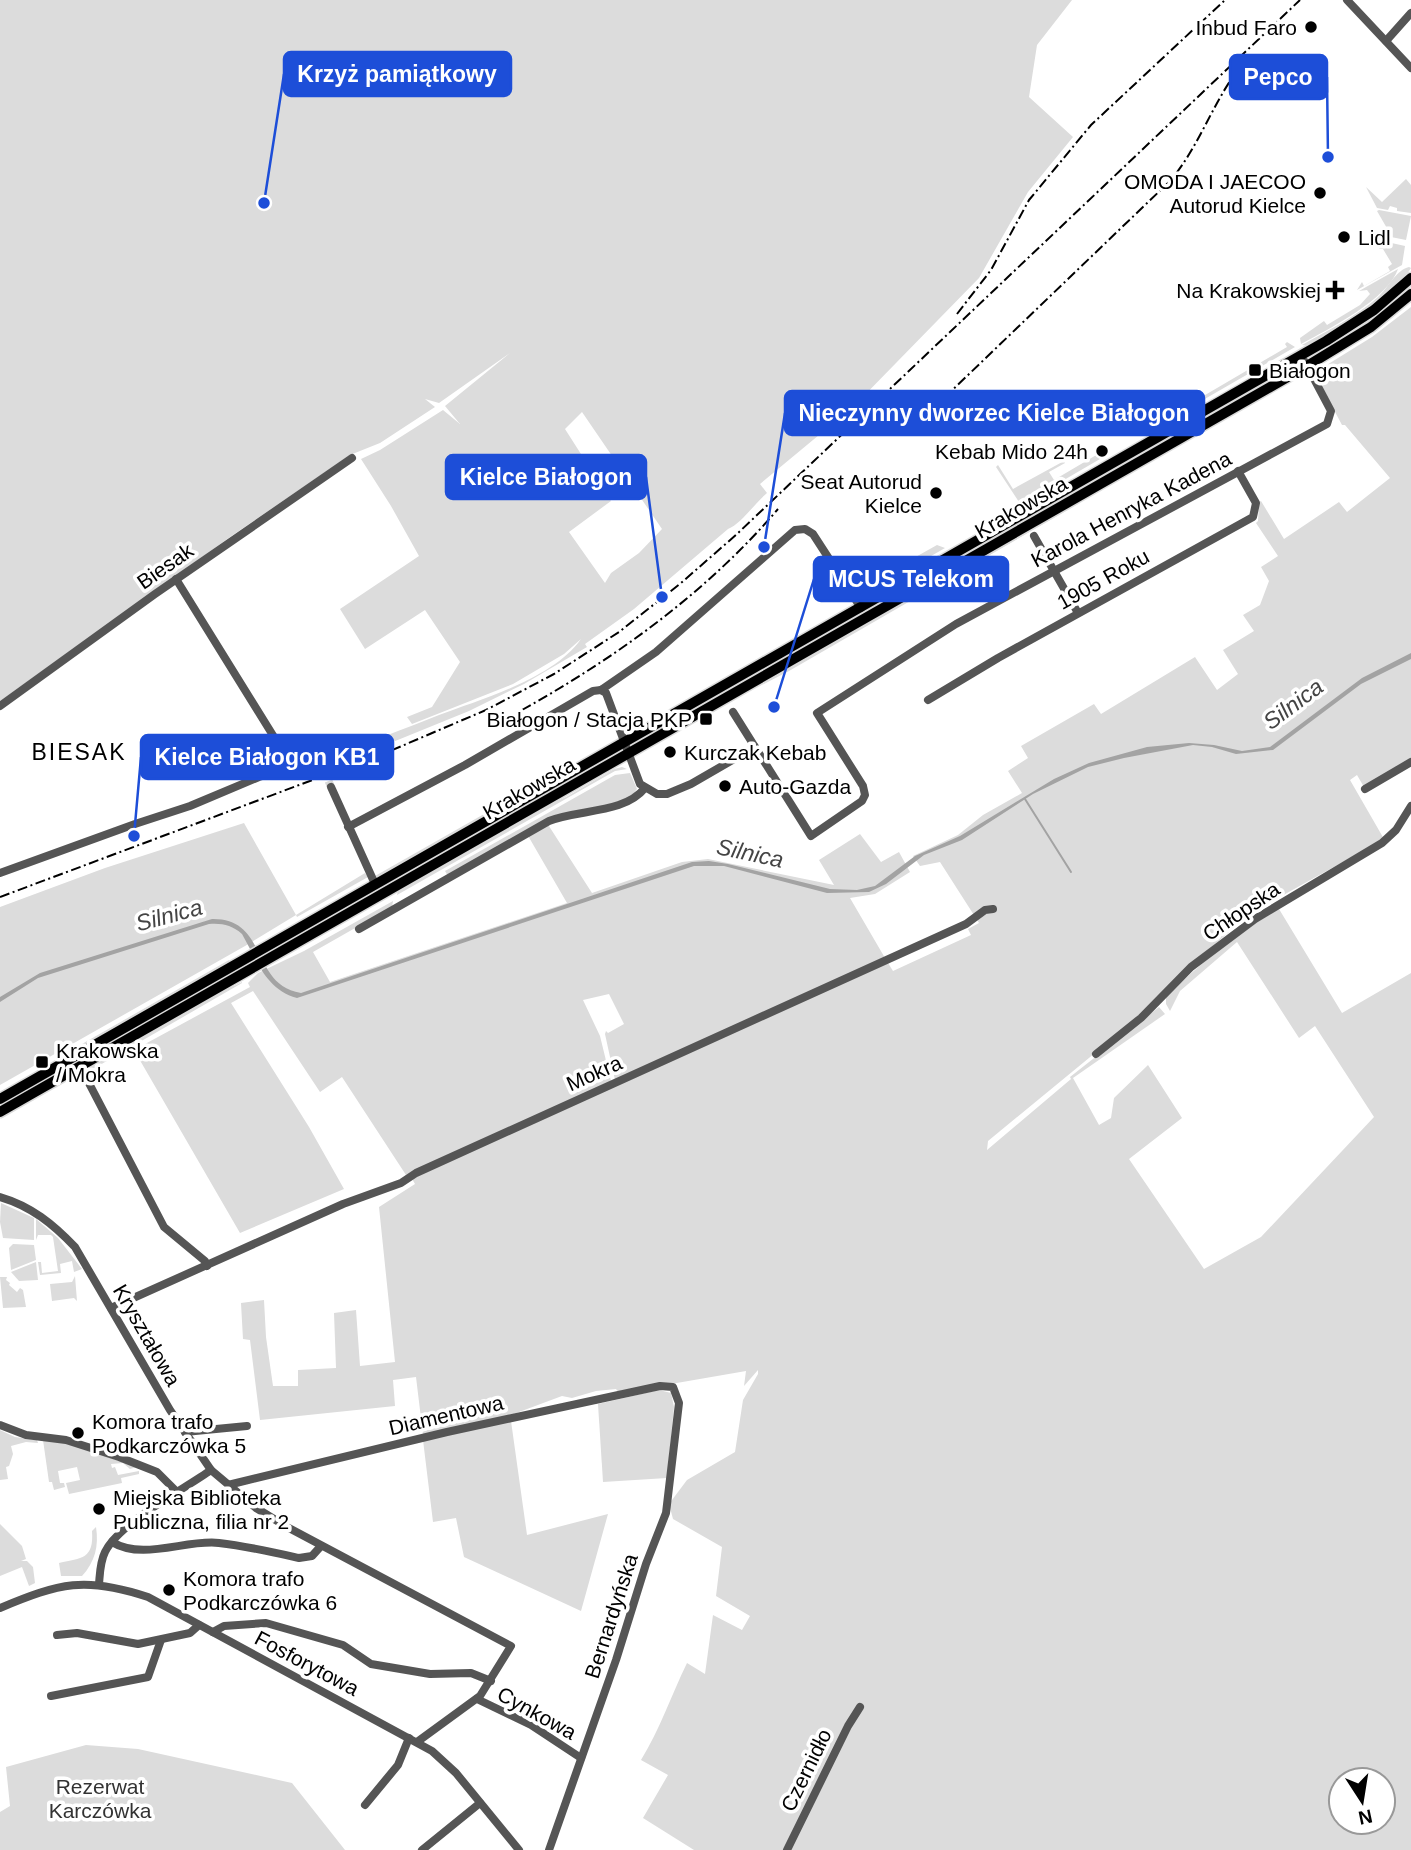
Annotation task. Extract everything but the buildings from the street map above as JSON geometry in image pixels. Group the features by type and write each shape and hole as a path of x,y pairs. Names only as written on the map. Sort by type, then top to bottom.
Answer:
{"main road":[{"name":"Krakowska","path":"0,1098 248,956 266,953 390,890 861,608 1350,327 1387,300 1411,278"},
{"name":"Krakowska","path":"0,1112 254,967 266,953 375,884 626,748 1307,366 1371,327 1411,295"}],"street":[{"path":"1347,0 1411,68"},
{"path":"1386,41 1411,13"},
{"name":"Karola Henryka Kadena","path":"755,747 811,836 862,801 865,795 863,786 817,713 956,624 1327,424 1331,411 1302,355"},
{"name":"Biesak","path":"0,706 176,579 352,458"},
{"name":"1905 Roku","path":"928,700 1253,516 1256,503 1238,471"},
{"path":"348,827 466,765 593,691 601,690 656,652 795,530 804,529 813,534 861,608"},
{"path":"1034,536 1078,613"},
{"path":"176,579 292,766"},
{"path":"601,690 606,693 626,748 645,788 657,794 667,794 691,785 755,747 733,712"},
{"path":"0,873 188,807 292,766 316,760 324,770"},
{"path":"1365,789 1411,762"},
{"path":"331,787 375,884"},
{"name":"Krakowska","path":"359,929 549,821 563,815 622,804 637,797 645,788"},
{"name":"Chłopska","path":"1096,1054 1141,1018 1191,967 1255,919 1382,843 1396,830 1411,806"},
{"path":"390,890 400,906"},
{"name":"Mokra","path":"111,1308 343,1204 401,1182 966,924 985,910 993,909"},
{"path":"80,1066 164,1227 205,1261 207,1266"},
{"name":"Kryształowa","path":"0,1197 41,1215 75,1247 185,1432 211,1470 256,1508 321,1546 511,1646 491,1681"},
{"name":"Diamentowa","path":"228,1485 447,1432 660,1386 673,1387"},
{"name":"Bernardyńska","path":"549,1850 568,1801 646,1564 666,1513 679,1402 673,1387"},
{"path":"0,1425 26,1435 66,1440 119,1457 157,1472 178,1493"},
{"path":"185,1432 247,1426"},
{"path":"99,1584 101,1561 112,1542 135,1521 211,1470"},
{"path":"112,1542 122,1547 154,1549 218,1542 299,1558 312,1556 321,1546"},
{"name":"Fosforytowa","path":"0,1608 57,1587 99,1584 148,1597 413,1740 450,1767 519,1850"},
{"path":"213,1632 224,1626 266,1623 343,1645 372,1664 430,1674 471,1673 491,1681 477,1699 413,1740 398,1765 365,1805"},
{"path":"57,1635 85,1634 136,1644 190,1633 199,1625"},
{"path":"51,1696 148,1677 161,1640"},
{"name":"Cynkowa","path":"477,1699 533,1726 580,1758"},
{"name":"Czernidło","path":"787,1850 860,1707"},
{"path":"422,1850 480,1803"}],"green space":[{"path":"0,0 1072,0 1037,45 1029,97 1073,137 1028,192 979,278 854,406 760,484 767,493 743,518 634,609 585,644 587,647 524,684 469,711 324,770 326,757 332,754 496,694 536,676 569,653 581,639 564,654 513,684 412,724 407,717 432,707 460,662 425,610 365,649 340,609 419,556 361,459 443,410 460,424 445,406 510,353 439,403 425,399 435,407 380,443 350,455 0,701","holes":["582,412 662,529 639,553 611,573 605,583 569,532 611,501 565,429"]},
{"path":"1406,179 1411,185 1411,213 1397,211 1397,208 1390,206 1388,210 1377,208 1366,187 1382,202"},
{"path":"1377,211 1411,216 1406,240 1386,236 1384,233 1388,230"},
{"path":"1387,242 1405,246 1402,265 1357,290 1362,282 1364,286 1390,271 1388,267 1392,264 1383,249 1379,249"},
{"path":"1411,268 1403,279 1379,301 1310,346 1302,345 1360,311 1378,297 1400,272"},
{"path":"1398,269 1383,291 1370,302 1301,344 1300,338 1324,321 1327,325 1360,305 1370,294 1367,290 1359,291"},
{"path":"1411,307 1411,759 1364,787 1357,775 1350,780 1384,839 1226,927 1229,932 1193,963 1140,1016 988,1141 987,1150 1071,1079 1070,1077 1159,1007 1165,1014 1073,1078 1099,1125 1111,1118 1114,1098 1148,1065 1182,1118 1129,1159 1204,1269 1261,1237 1374,1117 1315,1026 1299,1038 1237,942 1180,991 1170,1011 1166,997 1220,949 1279,909 1342,1013 1411,973 1411,1850 694,1850 643,1818 668,1775 641,1760 687,1663 705,1674 713,1615 742,1630 750,1616 716,1596 722,1547 673,1519 669,1504 687,1480 735,1452 743,1400 758,1370 744,1386 746,1371 619,1393 616,1389 572,1398 562,1396 511,1415 423,1435 416,1377 393,1380 395,1406 260,1420 250,1340 243,1339 241,1303 264,1300 273,1386 298,1386 298,1370 336,1368 334,1313 356,1310 360,1366 395,1362 379,1207 415,1184 411,1177 888,963 893,971 971,935 968,929 979,923 940,862 920,866 913,856 958,835 983,815 1022,793 1008,771 1028,758 1021,746 1094,704 1101,714 1195,657 1217,690 1238,674 1223,650 1254,631 1243,615 1260,605 1269,581 1261,567 1278,556 1256,523 1259,502 1261,501 1284,539 1339,502 1347,512 1390,478 1345,425 1342,425 1317,378 1317,371 1372,337"},
{"path":"1287,342 1295,347 1170,419 1166,417 1169,412 1171,415 1287,347"},
{"path":"1163,439 1091,484 686,715 717,694"},
{"path":"1098,454 1100,459 1021,505 996,467 998,465 1013,489 1064,461 1065,463 1049,472 1054,480"},
{"path":"1075,502 1078,504 754,689"},
{"path":"937,545 945,548 858,598 854,591 855,585 860,582 864,586"},
{"path":"622,767 627,769 615,771 397,895 398,890 534,811"},
{"path":"630,773 637,789 627,801 556,815 448,876 445,871 615,775"},
{"path":"551,776 537,787 379,877 375,876"},
{"path":"244,823 296,915 0,1085 0,907 105,868"},
{"path":"547,823 592,893 682,862 708,859 834,885 819,860 860,834 881,862 899,852 910,872 875,894 850,898 885,958 615,1080 605,1034 606,1031 608,1033 624,1024 609,994 583,1000 600,1036 611,1081 406,1175 342,1077 320,1092 253,991 231,1003 309,1127 344,1189 240,1233 134,1050 250,987 248,983 258,973 304,951 393,901 392,907 313,952 330,982 567,903 527,834"},
{"path":"365,873 368,877 297,917 296,915"},
{"path":"229,960 228,964 82,1048 61,1056"},
{"path":"242,982 86,1073 86,1069 230,985"},
{"path":"1,1203 34,1218 34,1240 3,1238"},
{"path":"36,1219 58,1238 82,1269 74,1272 72,1261 60,1264 61,1273 40,1275 38,1262 41,1262 42,1273 58,1271 53,1237 38,1235 36,1240"},
{"path":"13,1244 34,1245 36,1260 11,1270 9,1248"},
{"path":"36,1262 38,1280 19,1281 11,1272"},
{"path":"75,1276 77,1301 74,1298 52,1301 50,1284 72,1282"},
{"path":"0,1277 7,1277 9,1285 17,1292 20,1288 23,1290 26,1307 3,1308"},
{"path":"659,1390 671,1393 674,1407 667,1478 603,1482 598,1404"},
{"path":"511,1421 527,1535 608,1514 581,1611 464,1557 456,1518 433,1522 423,1440"},
{"path":"0,1430 15,1437 37,1440 38,1443 26,1442 11,1446 13,1454 9,1466 6,1467 8,1479 0,1480"},
{"path":"43,1440 64,1442 137,1467 130,1469 123,1463 111,1464 118,1475 139,1471 139,1474 121,1478 122,1483 69,1494 66,1483 80,1480 77,1467 58,1471 60,1483 64,1483 65,1487 54,1490 52,1482 49,1482"},
{"path":"0,1524 22,1546 26,1559 21,1561 27,1561 33,1567 35,1583 29,1586 22,1567 0,1576"},
{"path":"96,1527 95,1553 86,1571 82,1576 61,1576 59,1563 85,1556 91,1547 92,1531"},
{"name":"Rezerwat Karczówka","path":"86,1745 138,1749 292,1783 345,1850 0,1850 0,1812 10,1806 6,1767"}],"shaded area":[{"path":"1411,653 1411,659 1361,684 1273,750 1236,754 1193,745 1088,767 1033,794 962,840 924,855 886,884 869,892 827,893 724,866 694,866 297,998 286,994 269,981 242,934 227,925 209,924 38,978 0,1002 0,997 40,973 212,919 230,922 243,929 274,978 285,987 301,993 692,862 728,864 830,889 857,890 875,886 915,856 960,836 1054,779 1089,763 1147,747 1189,743 1242,751 1270,747 1362,678"}],"waterway":[{"path":"1025,799 1071,872"}],"tunnel":[{"path":"324,770 331,787"}],"railway":[{"path":"957,314 991,270 1029,200 1091,125 1225,0"},
{"path":"0,897 390,751 486,710 554,674 619,632 737,534 1300,0"},
{"path":"917,424 1169,182 1189,155 1221,95 1240,67"},
{"path":"522,710 592,668 659,621 721,568 778,509"}],"place":[{"name":"Inbud Faro","path":"1311,27"},
{"name":"Pepco","path":"1328,157"},
{"name":"OMODA I JAECOO Autorud Kielce","path":"1320,193"},
{"name":"Krzyż pamiątkowy","path":"264,203"},
{"name":"Lidl","path":"1344,237"},
{"name":"Na Krakowskiej","path":"1335,290"},
{"name":"Białogon","path":"1255,370"},
{"name":"Kebab Mido 24h","path":"1102,451"},
{"name":"Seat Autorud Kielce","path":"936,493"},
{"name":"Nieczynny dworzec Kielce Białogon","path":"764,547"},
{"name":"Kielce Białogon","path":"662,597"},
{"name":"MCUS Telekom","path":"774,707"},
{"name":"Białogon / Stacja PKP","path":"706,719"},
{"name":"Kurczak Kebab","path":"670,752"},
{"name":"Auto-Gazda","path":"725,786"},
{"name":"Kielce Białogon KB1","path":"134,836"},
{"name":"Krakowska / Mokra","path":"42,1062"},
{"name":"Komora trafo Podkarczówka 5","path":"78,1433"},
{"name":"Miejska Biblioteka Publiczna, filia nr 2","path":"99,1509"},
{"name":"Komora trafo Podkarczówka 6","path":"169,1590"}],"district":[{"name":"BIESAK","path":"79,752"}],"water label":[{"name":"Silnica","path":"1293,704"},
{"name":"Silnica","path":"750,853"},
{"name":"Silnica","path":"169,915"}]}
